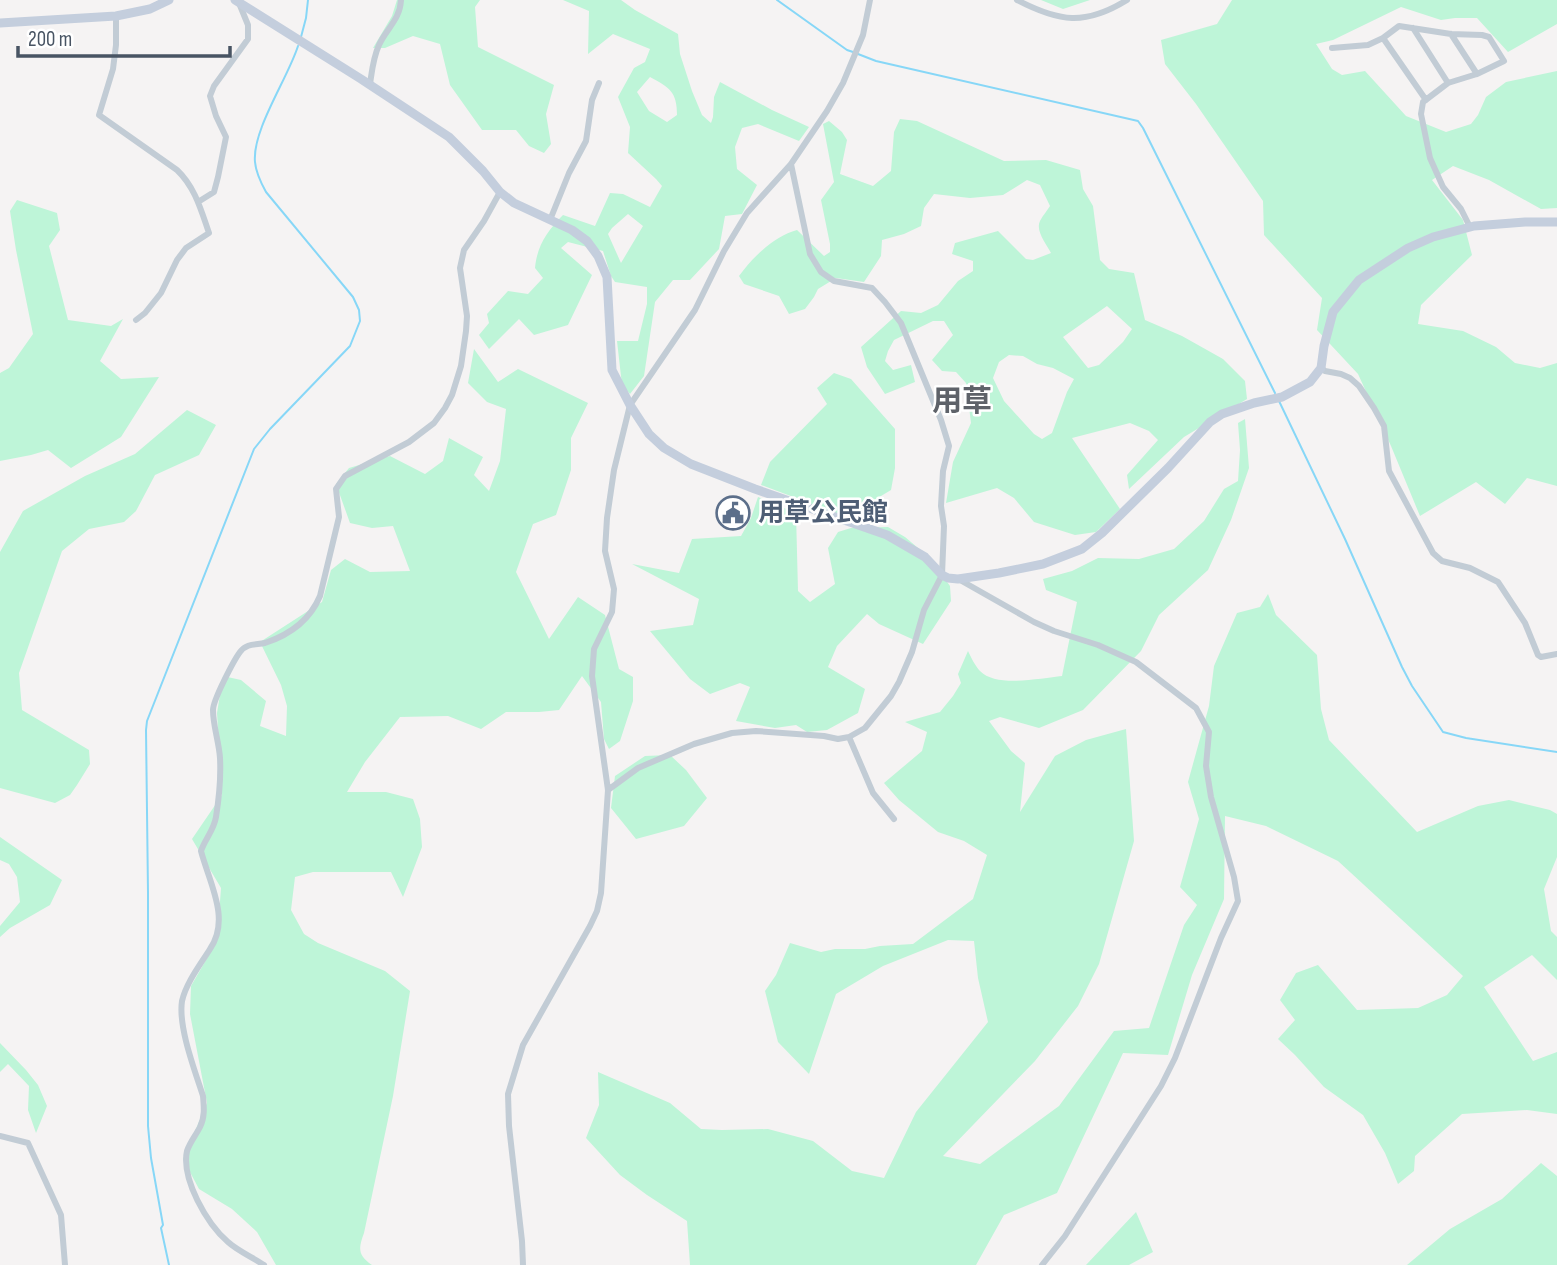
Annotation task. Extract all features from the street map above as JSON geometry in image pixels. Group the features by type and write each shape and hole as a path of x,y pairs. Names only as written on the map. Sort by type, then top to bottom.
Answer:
{"street":[{"path":"0,23 116,16 150,9 169,0"},
{"path":"370,85 374,55 401,10 401,0"},
{"path":"523,1265 508,1094 523,1045 584,938 597,911 601,893 608,790 592,676 594,649 612,612 614,589 605,551 607,518 614,470 630,405 695,310 724,251 747,213 791,164 827,111 863,36 870,0"},
{"path":"1017,0 1041,12 1074,18 1091,17 1113,9 1127,0"},
{"path":"198,202 214,192 226,137 210,96 214,86 248,39 248,25 241,2"},
{"path":"241,2 449,137 500,192 514,203 572,230 587,241 598,256 607,277 612,370 649,434 664,449 691,464 755,489 887,535 925,557 948,578 999,573 1043,564 1082,549 1159,478 1210,422 1222,414 1282,397 1310,382 1321,368 1333,312 1359,280 1408,248 1433,237 1470,227 1557,222"},
{"path":"116,16 113,69 99,115 186,178 209,233 186,248 177,260 162,293 145,313 135,320"},
{"path":"1332,48 1368,45 1399,26 1489,37 1504,61 1477,74 1448,83 1423,102 1421,114 1430,158 1443,187 1461,209 1470,227"},
{"path":"1413,28 1448,83"},
{"path":"1451,34 1477,74"},
{"path":"1383,38 1426,100"},
{"path":"550,220 569,173 586,141 592,100 600,83"},
{"path":"608,790 638,768 694,744 732,733 756,731 838,739 849,737 865,727 891,696 912,652 924,610 942,575 943,471 949,446 941,419 901,323 885,302 872,288 834,281 821,272 810,254 791,164"},
{"path":"264,1265 230,1244 219,1233 200,1206 186,1166 189,1146 204,1116 204,1106 183,1027 182,1003 191,980 212,946 218,919 215,893 201,851 214,828 219,790 220,759 213,710 220,690 241,652 249,645 271,640 297,627 316,607 339,517 337,489 345,476 409,443 434,423 445,408 461,366 466,331 467,316 460,268 464,250 500,192"},
{"path":"1321,368 1350,377 1374,408 1384,426 1389,471 1433,553 1442,561 1470,568 1498,582 1525,623 1538,654 1541,657 1557,654"},
{"path":"958,579 1034,622 1098,645 1136,663 1196,708 1209,732 1206,766 1211,797 1234,877 1238,901 1175,1058 1161,1086 1065,1236 1042,1265"},
{"path":"849,737 873,793 894,819"},
{"path":"0,1136 28,1143 61,1215 65,1265"}],"green space":[{"path":"397,0 480,0 475,7 478,47 554,85 546,114 551,144 544,153 529,146 516,130 482,130 450,85 440,44 413,36 385,48 373,48 392,16"},
{"path":"563,0 621,0 678,34 680,54 692,91 702,115 711,123 714,97 720,82 809,127 799,141 758,124 742,128 735,147 737,169 757,185 742,214 725,216 719,249 690,280 673,280 655,302 644,376 630,394 622,385 617,341 638,341 647,304 647,287 615,282 603,251 568,242 561,248 592,275 568,325 534,335 519,319 489,349 479,335 489,323 487,314 508,291 528,294 543,278 535,268 538,253 548,233 563,215 595,226 610,193 623,194 650,207 662,186 628,153 630,127 618,97 634,68 645,62 650,49 613,34 588,54 589,11","holes":["650,77 667,88 676,101 677,115 667,122 649,111 637,92","628,214 643,226 621,263 608,234"]},
{"path":"1041,0 1090,0 1063,9"},
{"path":"1232,0 1557,0 1557,24 1508,52 1477,18 1441,20 1401,7 1333,40 1316,44 1332,69 1342,75 1365,71 1406,116 1446,132 1471,124 1486,97 1506,82 1557,71 1557,208 1541,209 1489,180 1453,166 1432,180 1463,220 1472,255 1421,305 1418,324 1463,331 1496,347 1515,363 1540,368 1557,363 1557,486 1527,478 1505,504 1476,482 1420,516 1358,374 1317,330 1322,298 1264,235 1263,201 1165,64 1161,40 1217,24"},
{"path":"900,119 917,121 1004,161 1046,160 1080,170 1083,189 1093,206 1100,260 1109,269 1134,273 1145,320 1182,336 1223,359 1245,381 1247,399 1184,437 1129,489 1127,475 1158,440 1149,431 1130,423 1072,438 1120,509 1096,532 1075,535 1034,522 1014,498 997,488 946,503 953,462 971,423 966,383 956,372 942,371 932,360 953,335 944,321 933,321 894,340 885,361 893,370 911,365 915,382 885,394 867,367 861,347 901,311 921,313 938,305 958,281 973,271 973,261 952,254 955,243 998,231 1026,259 1033,260 1051,253 1039,229 1040,221 1050,206 1040,185 1027,180 1003,195 970,198 934,194 924,208 921,226 882,240 881,256 864,282 836,278 818,289 805,309 789,314 779,296 744,284 739,276 765,248 780,237 797,230 824,256 830,252 821,200 834,182 823,124 829,121 847,140 840,174 873,186 891,171 894,132","holes":["1107,306 1132,329 1123,342 1099,365 1088,368 1063,337","1009,355 1023,356 1074,379 1052,433 1042,439 1034,434 1004,401 993,378 999,362"]},
{"path":"17,200 57,213 60,230 49,246 68,320 111,326 123,319 100,361 121,379 159,377 121,437 71,468 48,450 0,461 0,373 9,368 33,334 10,211"},
{"path":"474,349 498,382 518,369 588,403 571,438 571,470 556,515 533,524 516,572 549,639 578,597 605,615 619,669 633,677 633,701 620,741 609,749 604,739 601,702 582,676 559,710 506,712 481,729 448,716 400,717 365,762 347,792 386,792 413,799 420,819 422,847 403,897 391,872 313,872 295,877 291,910 304,934 318,943 385,971 410,991 393,1096 361,1243 362,1255 372,1265 276,1265 257,1232 232,1209 199,1189 183,1159 207,1103 190,1014 191,986 217,941 221,888 192,839 222,795 217,713 223,676 241,680 266,701 260,726 286,736 287,706 281,685 260,642 322,602 331,570 345,559 370,572 410,571 393,526 372,528 350,523 336,484 349,468 390,456 425,474 443,461 449,438 483,457 474,475 489,491 500,461 506,409 487,402 468,383"},
{"path":"834,373 851,379 895,429 895,468 891,490 866,505 863,523 761,485 770,462 827,404 817,388"},
{"path":"187,410 216,425 199,455 155,475 136,511 124,522 89,529 62,551 19,673 22,710 89,750 90,764 70,795 55,803 0,788 0,552 23,511 85,476 135,454"},
{"path":"1245,419 1249,468 1231,520 1208,570 1159,615 1141,651 1083,710 1039,728 1000,717 989,721 1011,751 1025,763 1020,812 1055,756 1086,740 1126,729 1134,841 1099,964 1078,1006 1035,1061 943,1156 980,1164 1059,1106 1114,1031 1149,1028 1184,925 1197,905 1180,887 1199,819 1188,782 1209,706 1214,666 1237,613 1260,607 1268,594 1276,615 1317,655 1321,709 1329,740 1417,832 1478,806 1509,800 1557,814 1557,857 1544,889 1551,931 1557,937 1557,980 1532,955 1484,987 1533,1061 1557,1052 1557,1114 1527,1110 1462,1114 1415,1156 1414,1171 1398,1184 1385,1153 1363,1115 1324,1087 1278,1039 1295,1020 1280,1000 1296,973 1318,965 1357,1010 1418,1008 1447,995 1463,976 1338,861 1266,826 1225,816 1224,899 1192,975 1168,1055 1123,1053 1057,1193 1004,1215 976,1265 690,1265 687,1221 620,1175 586,1138 599,1105 598,1072 670,1103 701,1129 768,1129 813,1141 852,1171 884,1178 916,1112 988,1022 978,978 974,941 948,940 883,966 836,994 809,1074 778,1042 765,991 776,975 790,943 821,952 913,944 973,899 987,855 964,841 938,832 899,800 884,783 922,751 927,732 905,722 940,712 961,683 958,674 968,651 980,671 997,679 1019,681 1062,676 1077,602 1046,590 1043,579 1072,571 1098,558 1139,559 1174,549 1204,521 1224,489 1238,481 1238,423"},
{"path":"758,497 796,513 798,591 810,602 835,584 828,548 838,532 851,528 888,527 930,558 950,586 951,601 923,644 879,624 867,614 837,646 828,667 865,689 858,713 827,730 807,732 796,725 775,728 736,721 750,687 740,683 710,694 690,679 650,631 693,625 699,599 632,564 679,573 692,539 741,536"},
{"path":"670,755 686,770 707,798 684,826 636,839 611,808 615,776 645,756"},
{"path":"0,837 62,880 50,905 10,928 0,937 0,926 20,902 17,877 9,864 0,860"},
{"path":"0,1043 38,1085 47,1106 36,1133 28,1110 29,1086 8,1064 0,1072"},
{"path":"1541,1163 1557,1176 1557,1265 1407,1265 1450,1229 1502,1199"},
{"path":"1136,1212 1153,1252 1129,1265 1086,1265"}],"waterway":[{"path":"301,37 308,0"},
{"path":"777,0 853,52"},
{"path":"169,1265 161,1228 163,1225 148,1126 147,721 254,449 350,346 360,321 359,310 353,297 266,192 256,170 259,135 298,46"},
{"path":"858,54 876,61 1138,121 1275,393"},
{"path":"1279,401 1402,667 1443,732 1557,752"}],"place":[{"name":"用草公民館","path":"733,513"}],"district":[{"name":"用草","path":"962,402"}]}
